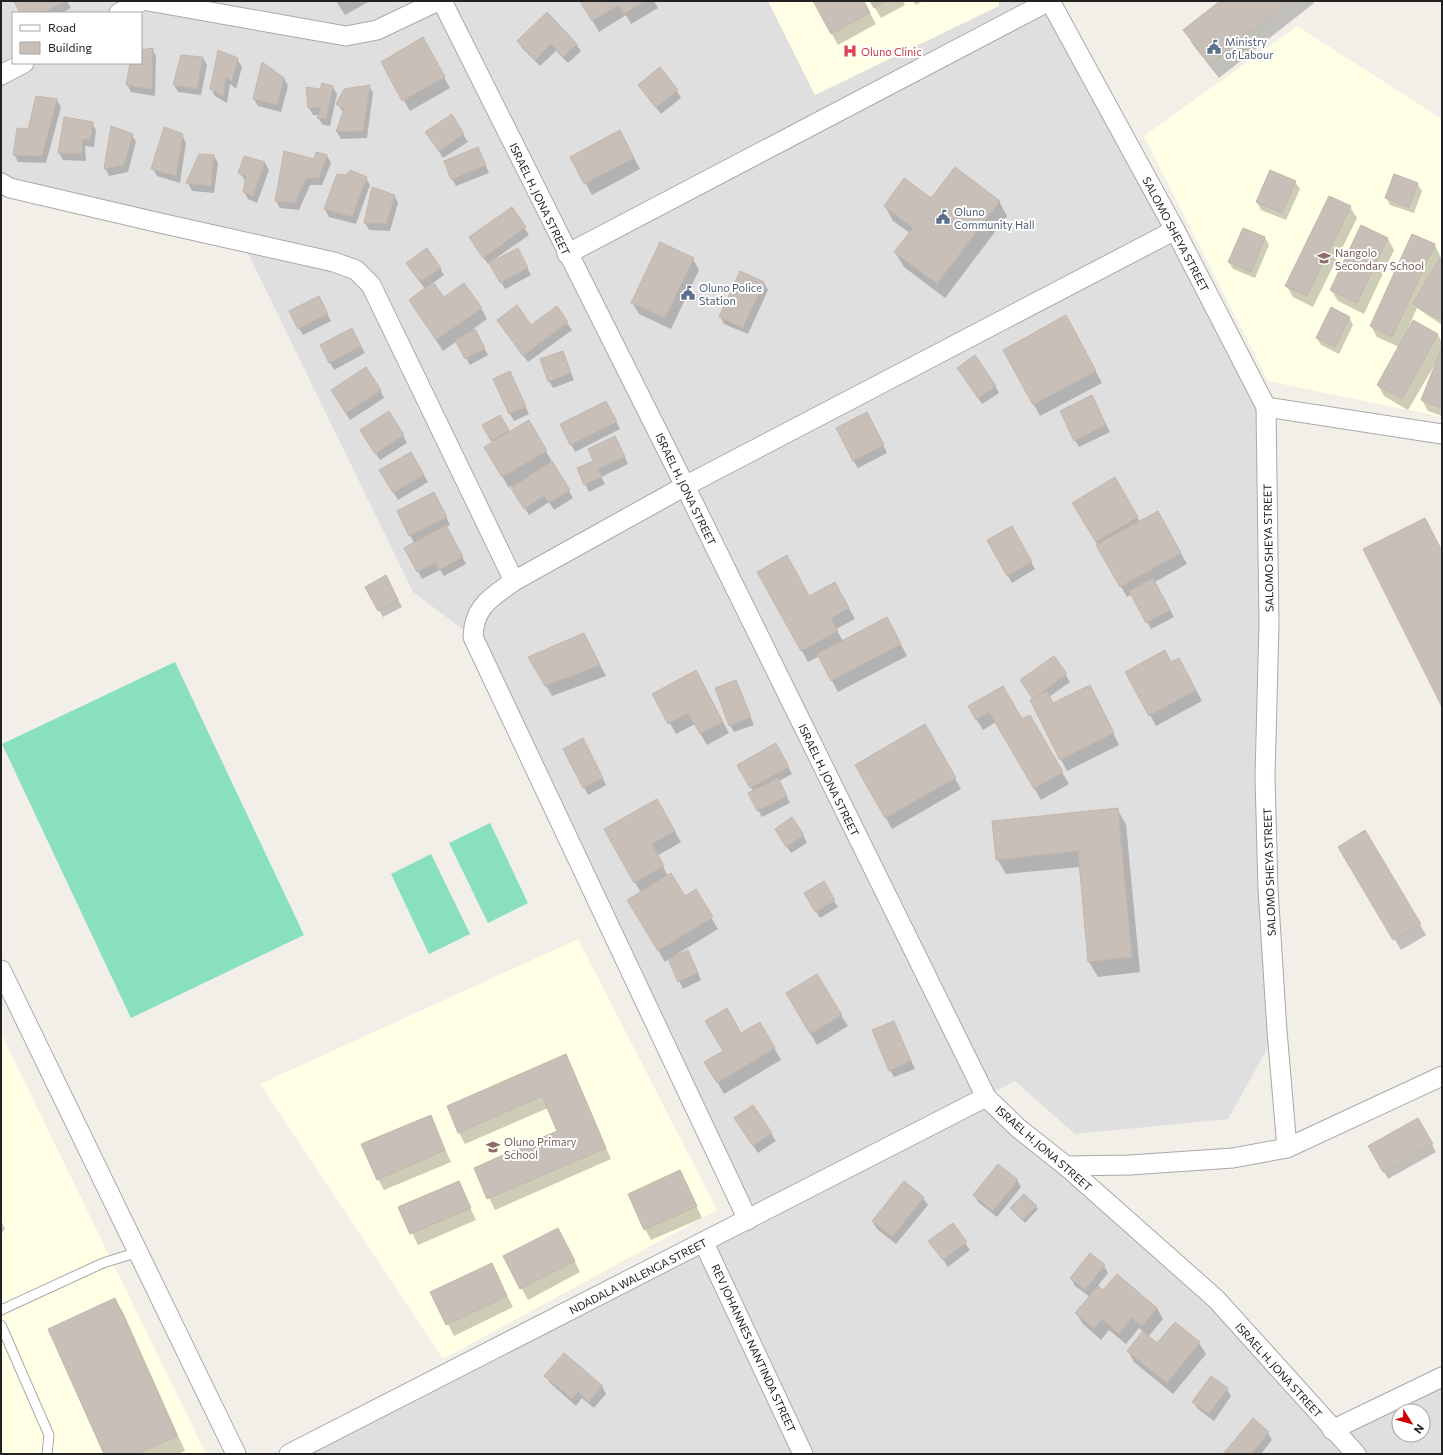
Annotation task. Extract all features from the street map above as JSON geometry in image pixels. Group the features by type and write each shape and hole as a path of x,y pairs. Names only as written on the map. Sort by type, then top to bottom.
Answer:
{"street":[{"path":"122,12 142,1"},
{"path":"148,1 346,36 376,30 438,1"},
{"name":"ISRAEL H. JONA STREET","path":"442,1 986,1097 1018,1128 1066,1166 1216,1300 1332,1430 1356,1454"},
{"path":"568,254 1050,1"},
{"name":"SALOMO SHEYA STREET","path":"1050,1 1175,230 1266,407 1269,624 1265,777 1268,889 1277,1031 1287,1148"},
{"path":"1,75 22,64"},
{"path":"1,183 10,188 334,262 356,270 371,285 514,581"},
{"path":"748,1220 473,637 474,625 480,609 514,581 684,486 1175,230"},
{"path":"1266,407 1442,434"},
{"path":"1,970 236,1454"},
{"path":"1066,1166 1130,1165 1233,1158 1287,1148 1442,1076"},
{"name":"NDADALA WALENGA STREET","path":"289,1454 704,1243 986,1097"},
{"name":"REV JOHANNES NANTINDA STREET","path":"704,1243 803,1454"},
{"path":"1332,1430 1442,1377"}],"lane":[{"path":"1,1310 103,1264 138,1252"},
{"path":"1,1325 49,1435 47,1454"}],"shaded area":[{"path":"1,1 1050,1 1266,407 1277,1031 1228,1119 1075,1134 1015,1081 986,1097 1216,1299 1332,1430 1442,1377 1442,1454 289,1454 747,1220 473,637 413,592 242,241 1,183"},
{"name":"Oluno Clinic","path":"768,1 999,1 999,6 815,95"},
{"name":"Nangolo Secondary School","path":"1297,26 1442,119 1442,417 1268,381 1144,136"},
{"name":"Oluno Primary School","path":"578,939 717,1210 443,1359 260,1084"},
{"path":"1,1034 7,1046 206,1454 1,1454"}],"green space":[{"path":"175,662 304,935 131,1018 2,744"},
{"path":"490,823 528,903 488,923 449,843"},
{"path":"431,854 470,934 429,954 391,874"}],"building":[{"path":"14,1 66,1 45,12 20,12"},
{"path":"580,1 645,1 624,14 619,5 592,21"},
{"path":"813,1 864,1 870,13 831,34"},
{"path":"870,1 886,1 874,8"},
{"name":"Ministry of Labour","path":"1220,1 1290,1 1210,64 1183,30"},
{"path":"547,12 577,44 563,57 551,44 535,60 517,41"},
{"path":"423,37 445,77 402,101 381,62"},
{"path":"153,48 152,89 126,85 130,64 142,64 142,50"},
{"path":"218,50 238,58 232,82 226,77 223,96 210,89"},
{"path":"181,55 203,57 197,89 173,85"},
{"path":"262,62 284,78 277,105 253,99"},
{"path":"660,67 678,90 656,108 638,85"},
{"path":"322,83 333,86 326,119 317,118 321,107 308,108 306,87 320,89"},
{"path":"370,85 363,131 336,132 344,109 336,104 344,89"},
{"path":"36,96 57,99 42,156 13,155 17,128 28,129"},
{"path":"452,114 464,134 439,151 425,132"},
{"path":"64,117 93,122 90,140 82,139 82,154 58,153"},
{"path":"111,126 133,134 124,165 104,169"},
{"path":"164,127 183,134 176,176 151,169"},
{"path":"620,130 634,158 584,184 570,157"},
{"path":"478,147 486,165 451,180 444,161"},
{"path":"284,151 314,159 316,152 327,155 319,178 306,178 295,203 275,201"},
{"path":"199,154 214,155 211,186 186,183"},
{"path":"244,156 265,162 253,196 243,192 246,177 238,173"},
{"name":"Oluno Community Hall","path":"955,167 1000,201 937,284 894,252 913,228 884,206 904,178 931,198"},
{"path":"350,170 367,177 352,217 324,209 337,174 346,175"},
{"path":"1270,170 1296,181 1282,213 1256,202"},
{"path":"1394,174 1418,183 1409,207 1385,198"},
{"path":"372,187 395,195 386,224 364,223"},
{"path":"1329,196 1351,206 1307,296 1285,286"},
{"path":"512,207 526,227 483,258 469,237"},
{"path":"1361,225 1388,238 1357,303 1330,290"},
{"path":"1243,228 1265,237 1251,272 1228,262"},
{"path":"1412,234 1435,244 1392,337 1370,326"},
{"path":"660,242 694,258 665,318 631,303"},
{"path":"427,248 441,268 420,282 406,263"},
{"path":"518,248 528,268 500,283 489,263"},
{"path":"1440,258 1442,259 1442,315 1439,319 1413,304"},
{"path":"740,271 764,282 743,328 719,317"},
{"path":"433,282 444,297 464,283 482,308 436,340 409,300"},
{"path":"319,296 328,314 298,329 289,311"},
{"path":"517,305 531,325 557,306 568,322 523,356 497,320"},
{"path":"1331,307 1350,317 1335,347 1316,338"},
{"path":"1066,315 1096,371 1033,405 1003,350"},
{"path":"1413,320 1438,334 1402,399 1377,385"},
{"path":"352,328 361,346 329,363 320,345"},
{"path":"475,329 485,348 465,359 455,340"},
{"path":"1442,347 1442,408 1421,400"},
{"path":"563,351 571,373 548,382 540,359"},
{"path":"975,355 996,386 978,398 957,368"},
{"path":"366,367 381,390 346,413 331,390"},
{"path":"510,371 526,407 509,414 493,379"},
{"path":"1092,395 1106,425 1074,441 1060,411"},
{"path":"606,401 617,422 570,445 560,424"},
{"path":"389,411 404,435 375,454 360,430"},
{"path":"867,412 884,445 853,461 836,428"},
{"path":"500,415 509,430 491,441 482,425"},
{"path":"529,420 547,451 502,477 484,447"},
{"path":"615,436 625,457 598,469 602,477 584,485 577,468 593,461 588,449"},
{"path":"411,452 424,475 393,493 379,470"},
{"path":"552,461 570,490 549,503 544,496 524,509 511,488"},
{"path":"1115,477 1138,517 1096,542 1072,503"},
{"path":"434,492 447,517 409,536 397,511"},
{"path":"1158,511 1181,553 1120,587 1096,545"},
{"path":"1425,518 1442,551 1442,707 1363,549"},
{"path":"446,525 463,557 439,570 435,563 417,572 404,548"},
{"path":"1012,526 1032,562 1007,576 987,540"},
{"path":"787,555 809,596 835,582 849,608 831,618 838,631 801,651 757,572"},
{"path":"386,575 398,600 378,611 365,587"},
{"path":"1153,578 1170,610 1146,623 1129,591"},
{"path":"887,617 901,644 831,681 817,654"},
{"path":"584,633 600,665 545,686 528,657"},
{"path":"1165,650 1171,662 1179,658 1196,690 1149,716 1125,672"},
{"path":"1054,656 1067,674 1033,699 1020,680"},
{"path":"696,670 723,722 700,734 688,713 668,724 652,694"},
{"path":"736,680 751,717 729,726 715,688"},
{"path":"1090,685 1114,733 1060,760 1030,700 1047,691 1053,703"},
{"path":"1003,686 1022,719 1030,715 1063,772 1034,789 989,712 976,720 968,706"},
{"path":"925,724 956,778 885,818 855,765"},
{"path":"583,738 603,778 583,788 563,749"},
{"path":"776,743 789,767 750,788 737,765"},
{"path":"778,778 787,796 757,811 748,793"},
{"path":"657,799 675,831 652,844 664,866 634,883 604,829"},
{"path":"1118,808 1132,957 1088,962 1078,851 996,860 992,821"},
{"path":"792,817 804,835 786,847 775,829"},
{"path":"1365,830 1421,924 1393,940 1338,847"},
{"path":"671,873 685,896 696,889 713,917 658,951 627,900"},
{"path":"824,881 835,900 815,912 804,893"},
{"path":"688,950 698,973 678,982 668,959"},
{"path":"817,974 842,1015 810,1034 786,993"},
{"path":"727,1008 741,1033 760,1022 775,1048 717,1083 704,1062 723,1051 705,1021"},
{"path":"894,1021 911,1061 889,1071 872,1030"},
{"path":"566,1054 606,1148 487,1199 474,1168 557,1131 542,1096 458,1133 447,1106"},
{"path":"753,1105 772,1133 753,1146 734,1118"},
{"path":"431,1115 445,1150 377,1180 361,1144"},
{"path":"1418,1118 1433,1144 1383,1172 1368,1146"},
{"path":"998,1164 1018,1180 993,1211 973,1195"},
{"path":"680,1170 697,1206 644,1230 628,1194"},
{"path":"459,1181 471,1208 410,1234 398,1207"},
{"path":"904,1181 924,1197 892,1237 872,1221"},
{"path":"1024,1194 1037,1206 1022,1220 1010,1208"},
{"path":"953,1223 967,1242 943,1260 928,1241"},
{"path":"558,1228 575,1261 520,1289 503,1256"},
{"path":"1090,1253 1105,1265 1085,1290 1070,1278"},
{"path":"492,1263 507,1296 446,1325 430,1292"},
{"path":"1117,1274 1157,1308 1142,1326 1132,1318 1119,1334 1102,1319 1094,1329 1075,1313 1098,1286 1103,1290"},
{"path":"115,1298 177,1436 137,1454 104,1454 48,1329"},
{"path":"1175,1322 1200,1342 1167,1383 1127,1351 1143,1331 1157,1343"},
{"path":"564,1353 603,1386 589,1402 578,1392 572,1399 544,1376"},
{"path":"1211,1376 1228,1388 1209,1414 1192,1402"},
{"path":"1253,1418 1269,1432 1251,1454 1223,1454"}],"place":[{"name":"Ministry of Labour","path":"1214,47"},
{"name":"Oluno Clinic","path":"850,51"},
{"name":"Oluno Community Hall","path":"943,217"},
{"name":"Nangolo Secondary School","path":"1324,258"},
{"name":"Oluno Police Station","path":"688,293"},
{"name":"Oluno Primary School","path":"493,1147"}]}
